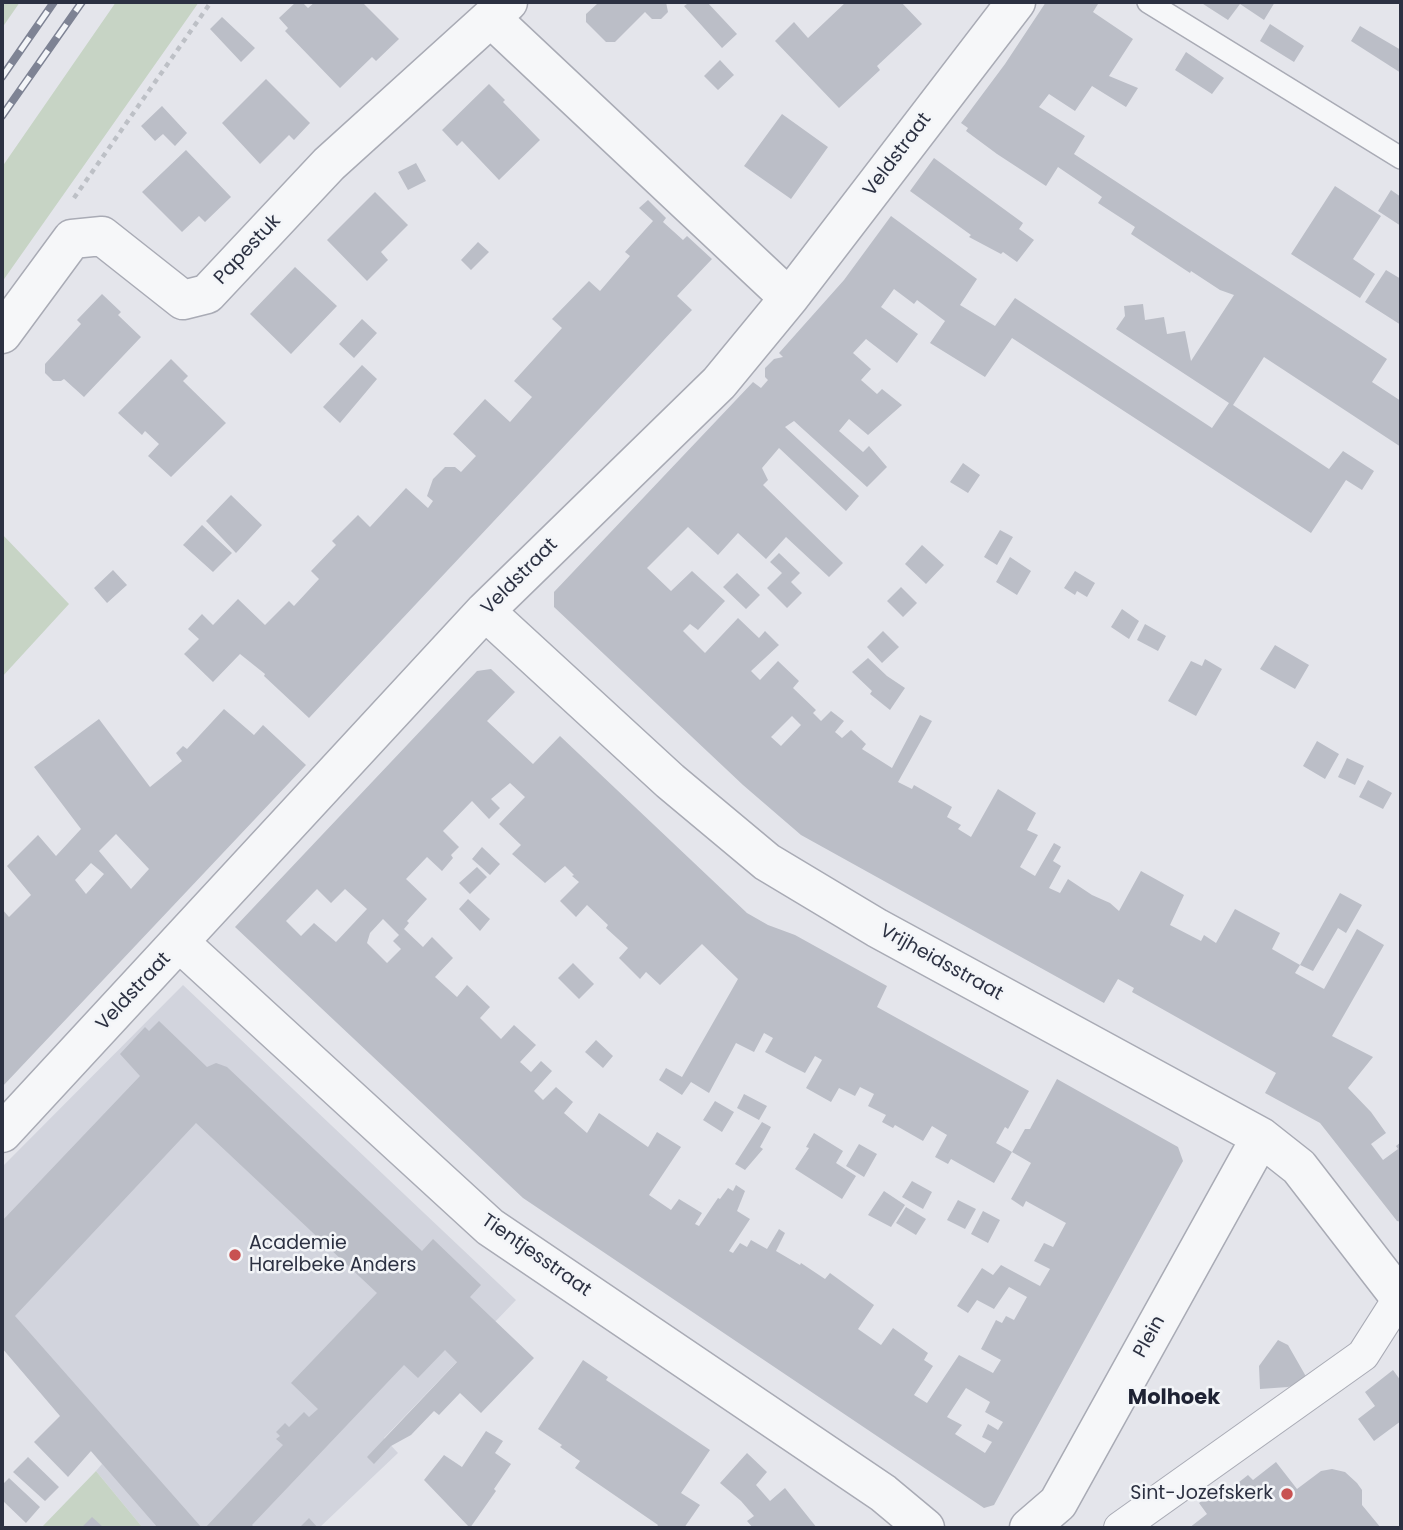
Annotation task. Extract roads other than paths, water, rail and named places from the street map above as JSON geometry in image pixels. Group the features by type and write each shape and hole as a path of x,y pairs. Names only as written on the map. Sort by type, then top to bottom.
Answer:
{"street":[{"name":"Veldstraat","path":"2,1133 485,611 719,383 789,299 1016,2"},
{"name":"Papestuk","path":"2,334 72,239 102,236 183,300 207,294 329,164 500,10 789,299"},
{"name":"Vrijheidsstraat","path":"485,611 670,780 767,862 877,928 1261,1137 1299,1167 1401,1298"},
{"name":"Tientjesstraat","path":"180,943 490,1227 883,1493 925,1528"},
{"name":"Plein","path":"1029,1528 1058,1503 1261,1137"},
{"path":"1120,1528 1363,1355 1401,1298"}],"lane":[{"path":"1148,2 1401,158"}],"railway":[{"path":"2,77 54,2"},
{"path":"2,116 82,2"}],"place":[{"name":"Academie Harelbeke Anders","path":"235,1255"},
{"name":"Sint-Jozefskerk","path":"1287,1494"}],"district":[{"name":"Molhoek","path":"1174,1399"}]}
